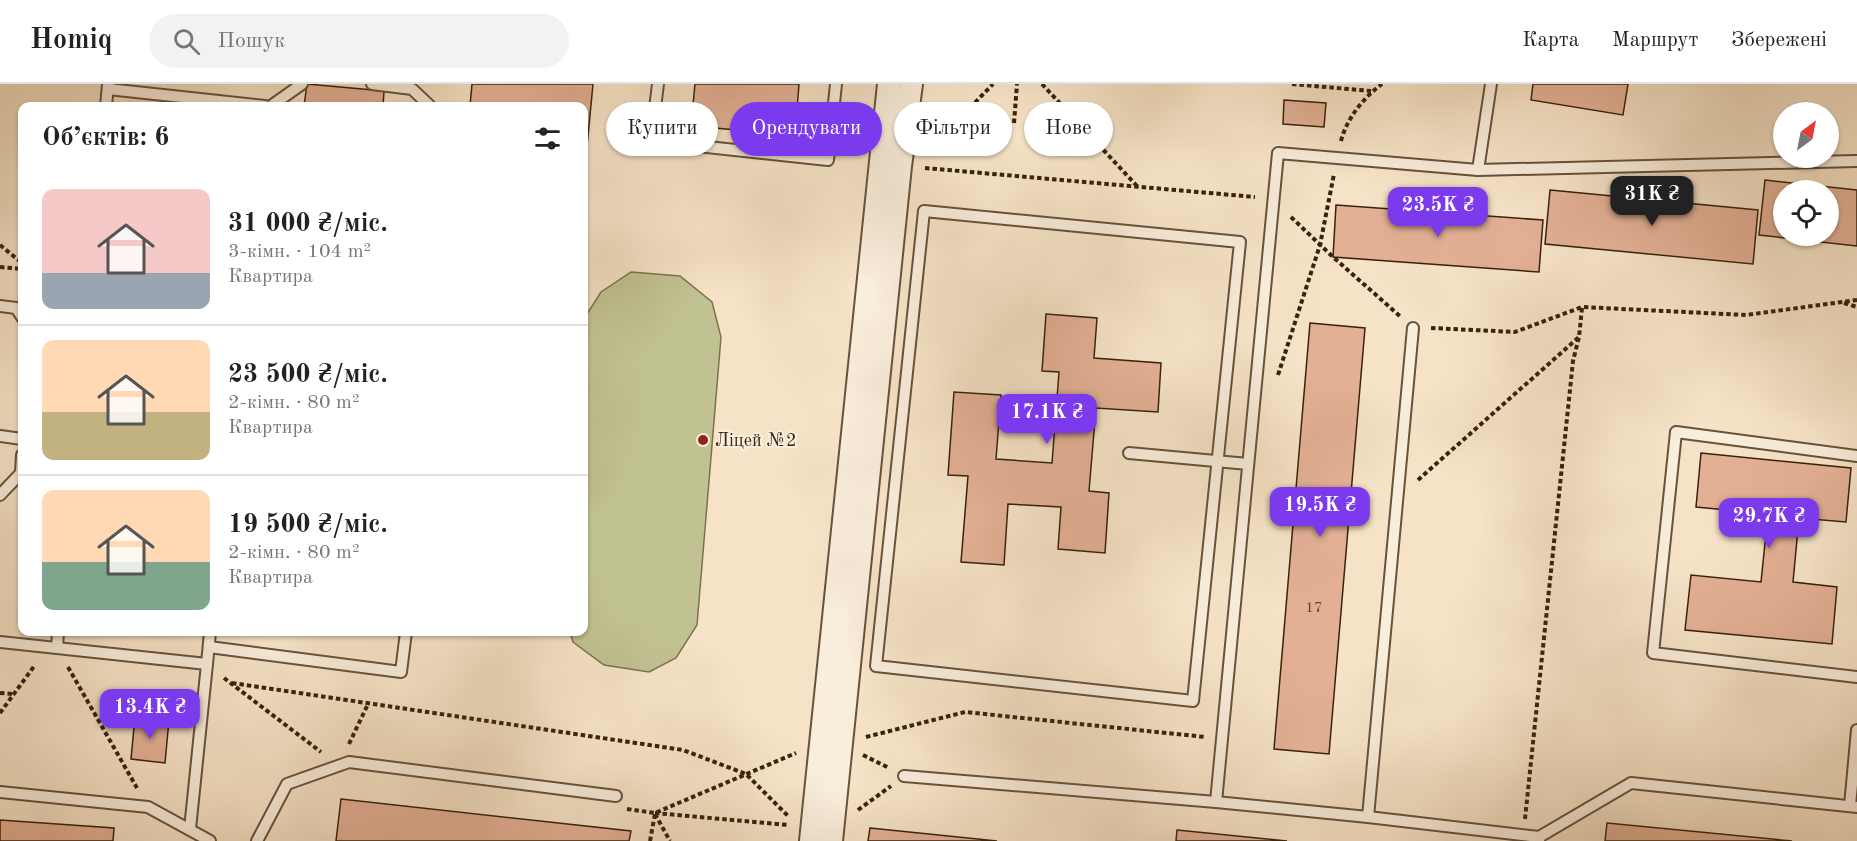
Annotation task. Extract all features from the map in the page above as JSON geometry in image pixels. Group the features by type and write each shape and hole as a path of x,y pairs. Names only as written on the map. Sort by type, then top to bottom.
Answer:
{"street":[{"path":"831,743 889,84"},
{"path":"817,833 831,743 907,166 911,84"}],"lane":[{"path":"277,102 302,84"},
{"path":"372,84 412,89 426,102"},
{"path":"658,84 651,141 828,160 836,84"},
{"path":"1478,170 1491,84"},
{"path":"106,102 108,86 234,102"},
{"path":"1216,802 1278,153 1478,170 1857,161"},
{"path":"924,211 1240,242 1217,462 1193,701 876,666 924,211"},
{"path":"0,306 16,308 18,311"},
{"path":"1368,817 1413,328"},
{"path":"1857,456 1676,432 1653,653 1857,677"},
{"path":"0,436 18,438"},
{"path":"1129,453 1248,465"},
{"path":"0,495 18,476"},
{"path":"52,648 56,636"},
{"path":"190,829 210,636"},
{"path":"209,647 402,672 406,636"},
{"path":"0,642 207,664"},
{"path":"904,776 1368,817 1539,839 1631,783 1854,807 1857,730"},
{"path":"257,841 287,784 349,762 616,796"},
{"path":"0,792 148,807 210,841"}],"path":[{"path":"907,166 993,84"},
{"path":"1014,123 1017,84"},
{"path":"1042,84 1138,187"},
{"path":"1292,84 1371,92"},
{"path":"1277,377 1320,245 1344,129 1366,95 1382,84"},
{"path":"907,166 1274,199 1320,245 1413,328 1515,332 1582,308 1746,315 1857,300"},
{"path":"0,245 18,260"},
{"path":"0,267 18,269"},
{"path":"1841,302 1857,307"},
{"path":"1524,836 1573,361 1582,308"},
{"path":"1397,498 1579,336"},
{"path":"0,713 52,648 148,807"},
{"path":"207,664 339,765 368,704"},
{"path":"232,684 683,750 746,774 817,833"},
{"path":"0,693 14,694"},
{"path":"655,813 746,774 831,743 965,711 1222,739"},
{"path":"831,743 904,776"},
{"path":"616,796 623,809 817,833 904,776"},
{"path":"650,841 655,813"},
{"path":"655,813 670,841"}],"green space":[{"path":"631,272 680,276 712,302 721,337 697,625 676,658 649,672 604,665 573,642 571,636 588,636 588,312 601,292"}],"building":[{"path":"307,84 384,91 383,102 305,102"},
{"path":"472,84 593,84 588,136 588,102 470,102"},
{"path":"695,84 799,84 798,102 730,102 730,129 718,128 718,102 693,102"},
{"path":"1533,84 1628,84 1623,115 1531,100"},
{"path":"1284,100 1326,103 1324,127 1283,124"},
{"path":"1765,180 1773,181 1773,237 1759,235"},
{"path":"1839,188 1857,190 1857,246 1839,244"},
{"path":"1550,190 1758,210 1753,264 1545,244"},
{"path":"1336,205 1543,220 1539,272 1333,257"},
{"path":"1046,314 1097,318 1094,358 1161,363 1158,412 1096,408 1089,491 1109,493 1105,553 1058,549 1061,507 1008,504 1004,565 961,562 968,476 948,475 954,392 1001,395 996,459 1052,463 1059,372 1042,371"},
{"path":"1310,323 1365,328 1329,754 1274,749"},
{"path":"1701,453 1851,468 1846,522 1799,518 1793,582 1837,587 1832,644 1685,630 1691,575 1761,582 1768,514 1696,507"},
{"path":"135,717 169,720 165,763 131,759"},
{"path":"341,799 631,831 629,841 336,841"},
{"path":"0,820 114,828 113,841 0,841"},
{"path":"1607,823 1792,841 1605,841"},
{"path":"870,828 997,841 868,841"},
{"path":"1177,830 1287,841 1176,841"}],"place":[{"name":"Ліцей №2","path":"703,440"}]}
